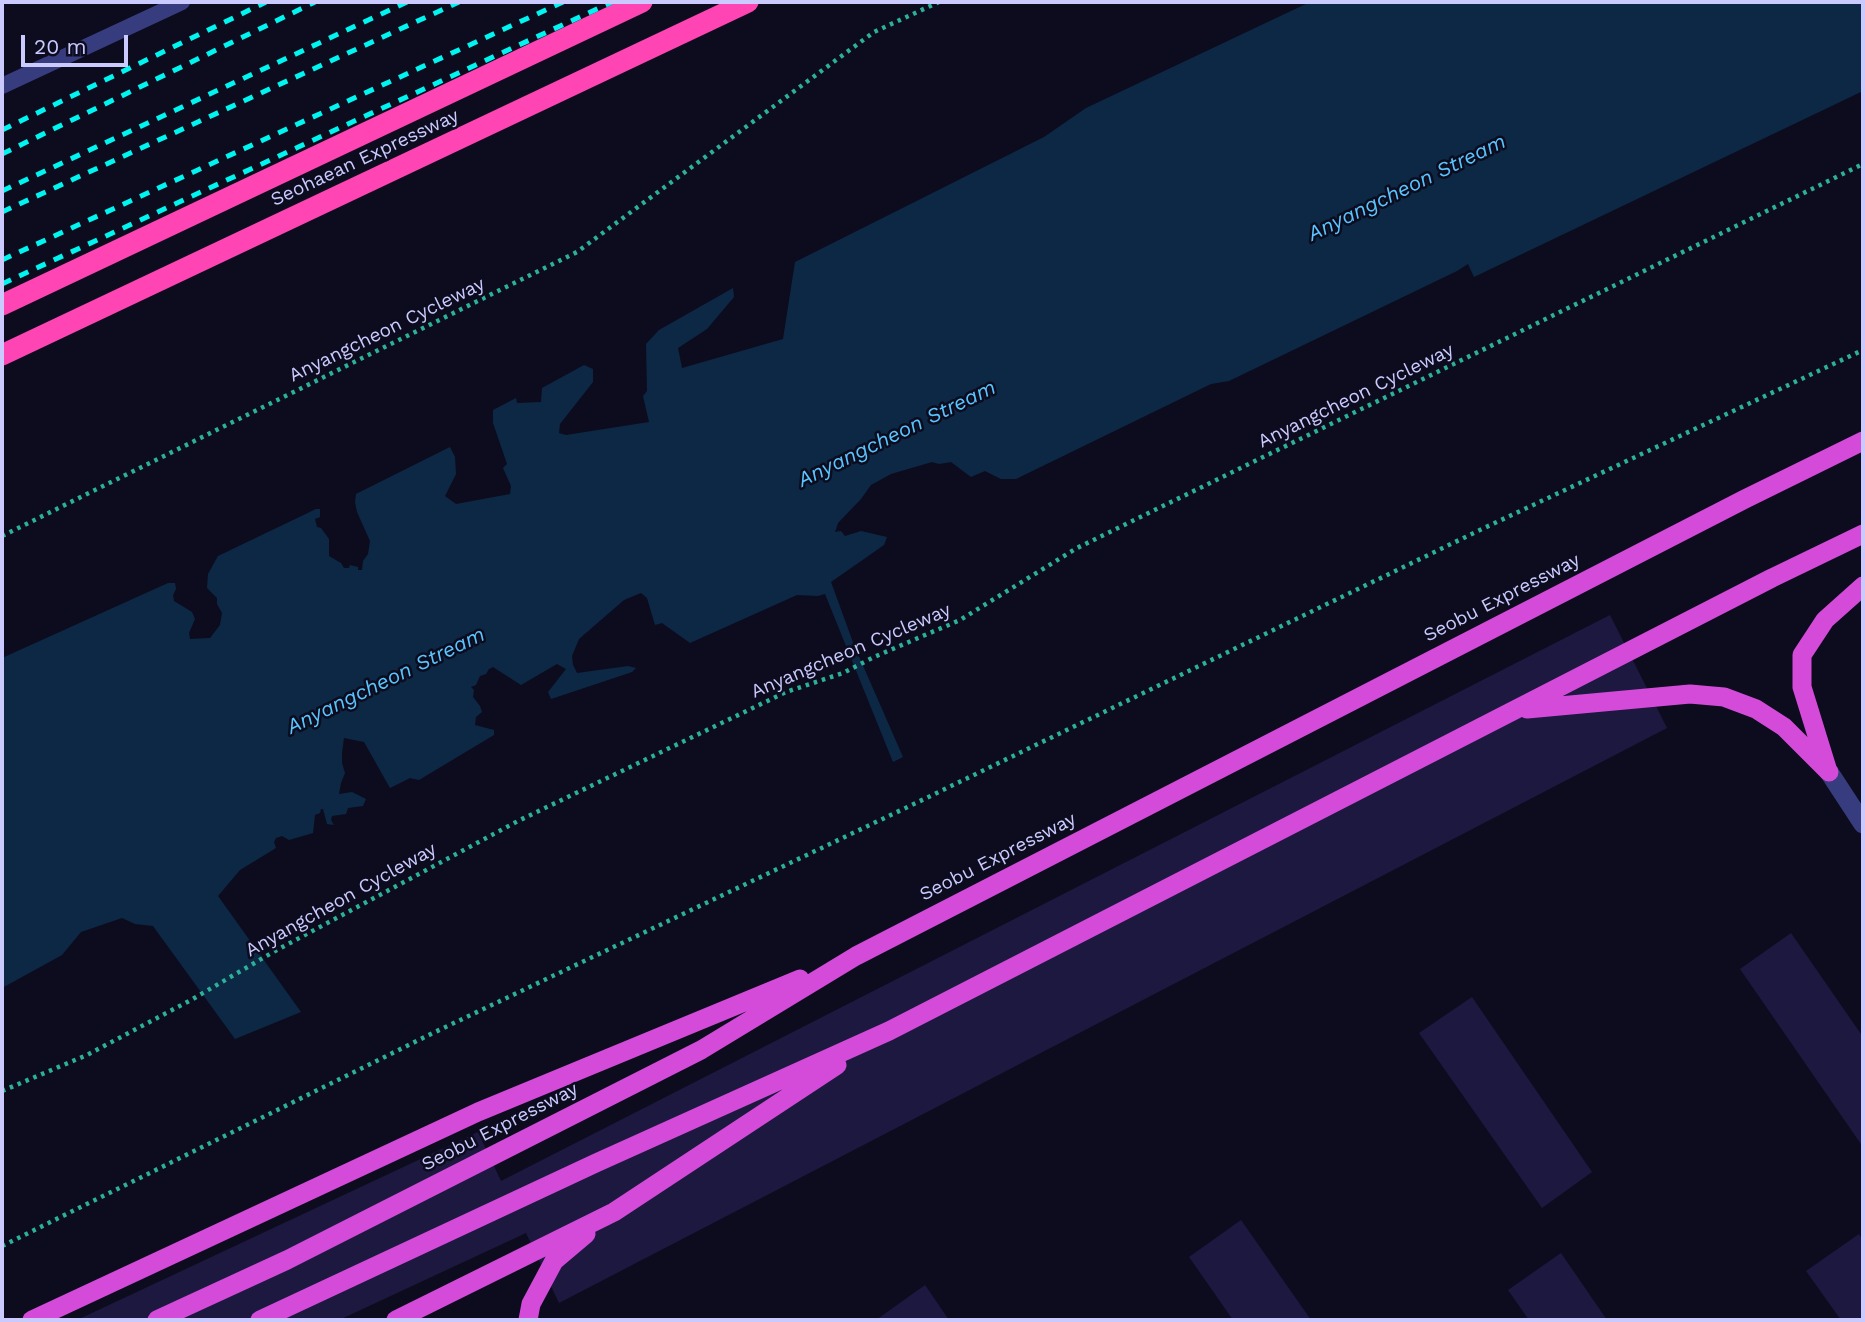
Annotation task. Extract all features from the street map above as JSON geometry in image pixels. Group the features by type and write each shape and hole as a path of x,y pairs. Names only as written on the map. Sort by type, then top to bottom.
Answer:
{"highway":[{"name":"Seohaean Expressway","path":"2,305 642,2"},
{"name":"Seohaean Expressway","path":"2,355 748,2"},
{"name":"Seobu Expressway","path":"157,1320 287,1260 701,1050 856,956 1863,441"},
{"path":"260,1320 596,1163 889,1031 1772,578 1863,534"},
{"path":"1829,772 1802,687 1802,655 1825,620 1863,586"},
{"path":"1516,710 1690,694 1724,697 1756,709 1784,727 1829,772"},
{"path":"32,1320 478,1112 856,956"},
{"path":"528,1320 531,1304 554,1261 614,1212 889,1031"},
{"path":"396,1320 614,1212"}],"street":[{"path":"1829,772 1863,824"}],"lane":[{"path":"2,86 182,2"}],"path":[{"name":"Anyangcheon Cycleway","path":"2,536 577,252 874,32 939,2"},
{"name":"Anyangcheon Cycleway","path":"2,1091 87,1055 518,821 786,692 843,673 960,620 1077,548 1863,164"},
{"path":"2,1246 445,1027 1863,349"}],"water":[{"name":"Anyangcheon Stream","path":"1310,2 1863,2 1863,91 1474,277 1468,264 1229,381 1211,384 1016,479 1001,479 985,471 971,477 951,462 932,462 891,474 871,485 838,523 835,532 841,531 845,536 861,531 887,537 884,545 831,582 854,645 903,757 893,762 825,594 797,595 690,643 662,623 655,625 647,598 641,593 624,600 579,639 572,656 577,673 628,666 636,668 632,672 551,699 548,692 566,669 557,664 521,685 493,667 489,669 486,674 480,676 476,685 471,687 474,690 473,697 482,712 476,717 475,725 494,730 494,735 419,780 410,778 390,788 364,742 344,738 342,763 345,773 339,794 352,792 366,799 363,806 348,808 346,814 332,816 334,825 327,824 321,809 320,813 315,815 313,833 289,840 282,836 276,838 276,848 240,870 218,896 301,1012 235,1039 153,926 135,924 122,918 81,932 62,955 2,988 2,658 168,583 175,583 174,601 192,612 195,619 189,633 190,639 210,638 220,625 222,613 217,598 207,588 208,574 218,556 316,509 320,509 320,517 315,519 317,527 321,528 329,539 329,556 344,568 349,568 350,565 362,570 370,541 357,512 356,494 450,447 455,457 456,474 445,496 456,504 510,494 511,486 503,468 507,464 493,423 493,410 516,398 517,403 541,402 542,388 584,365 593,369 593,382 560,424 559,433 566,435 649,422 643,396 647,391 646,344 659,330 733,288 734,297 707,329 678,348 682,368 783,339 795,262 1044,137 1086,108"}],"building":[{"path":"1610,615 1667,728 559,1303 526,1233 339,1320 77,1320 478,1132 501,1181"},
{"path":"1791,933 1863,1037 1863,1147 1740,969"},
{"path":"1472,997 1592,1172 1542,1208 1419,1033"},
{"path":"1241,1220 1311,1320 1233,1320 1189,1257"},
{"path":"1859,1234 1863,1241 1863,1320 1841,1320 1806,1271"},
{"path":"1561,1253 1607,1320 1529,1320 1508,1290"},
{"path":"925,1285 949,1320 876,1320"}],"railway":[{"path":"2,130 266,2"},
{"path":"2,154 315,2"},
{"path":"2,191 407,2"},
{"path":"2,212 459,2"},
{"path":"2,260 563,2"},
{"path":"2,284 612,2"}]}
